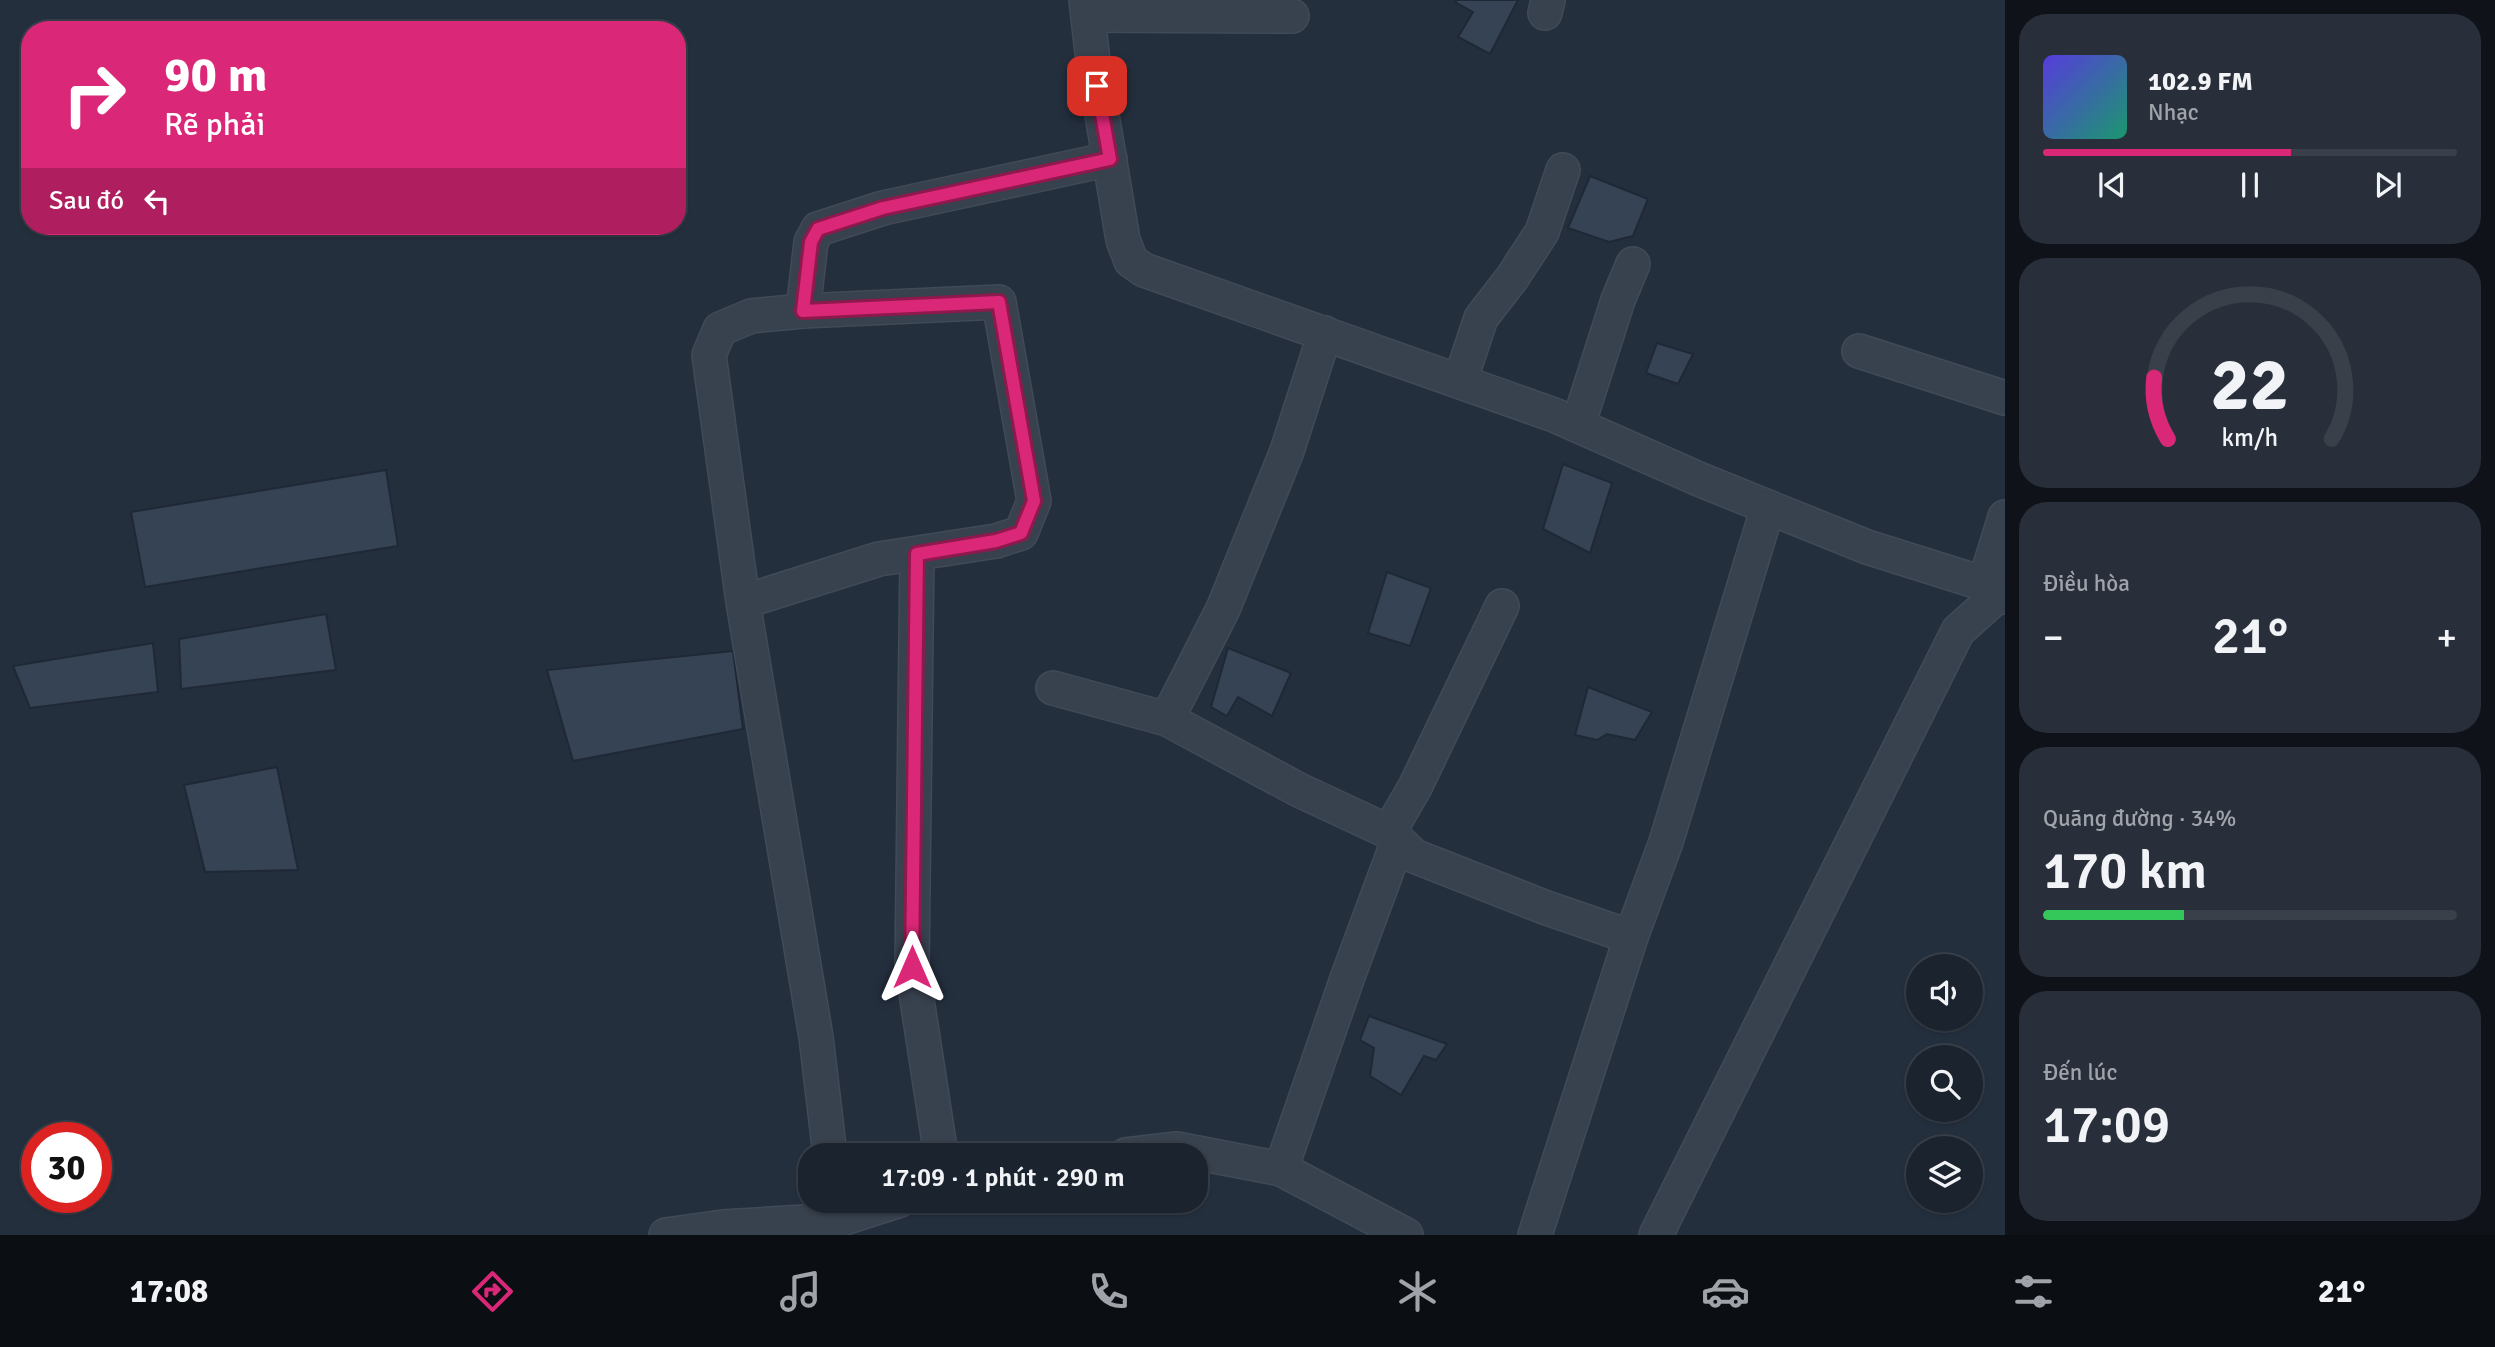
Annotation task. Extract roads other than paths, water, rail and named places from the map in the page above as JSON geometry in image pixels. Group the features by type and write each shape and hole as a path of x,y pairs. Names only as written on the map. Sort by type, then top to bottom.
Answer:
{"street":[{"path":"1292,16 1087,7 1123,240 1131,261 1143,270 1578,425 1701,480 1867,547 1997,592"},
{"path":"803,311 811,242 818,229 883,208 1110,159"},
{"path":"1460,381 1481,318 1542,233 1563,170"},
{"path":"1578,425 1618,300 1633,264"},
{"path":"743,602 879,559 996,541 1021,533 1034,501 999,302 751,316 720,329 709,355 743,602 816,1037 829,1143"},
{"path":"1167,719 1223,609 1287,451 1325,333"},
{"path":"1859,351 2005,398"},
{"path":"1535,1235 1631,937 1666,842 1768,507"},
{"path":"1997,592 1988,572 2005,517"},
{"path":"917,554 912,967 939,1143"},
{"path":"1656,1235 1958,631 1997,592"},
{"path":"1281,1169 1394,836 1502,607"},
{"path":"1053,688 1167,719 1299,790 1394,836 1414,856 1631,937"},
{"path":"1208,1155 1281,1169 1406,1235"},
{"path":"666,1235 817,1213"}]}
